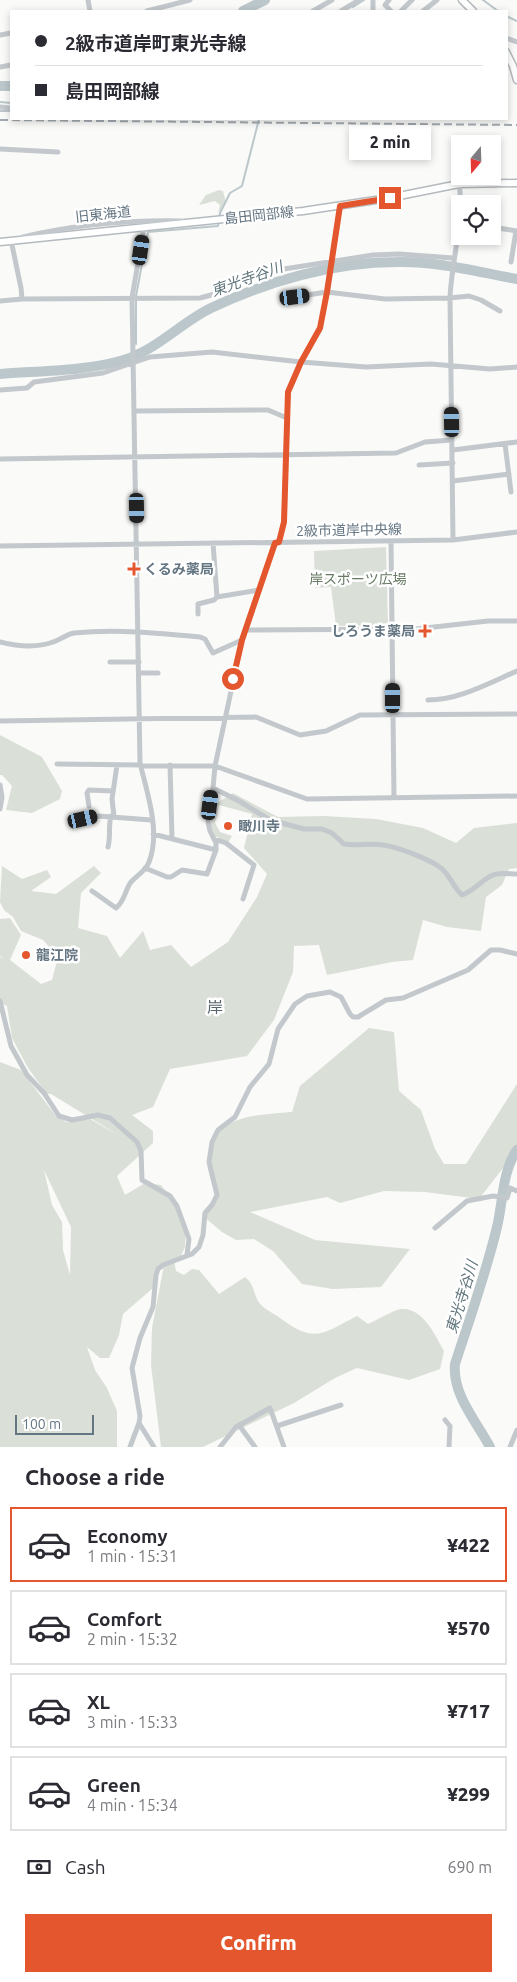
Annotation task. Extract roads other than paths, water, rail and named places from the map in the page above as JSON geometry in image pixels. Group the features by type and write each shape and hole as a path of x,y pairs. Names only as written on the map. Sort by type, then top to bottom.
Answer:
{"main road":[{"path":"462,0 472,10"},
{"path":"508,58 517,80"},
{"name":"島田岡部線","path":"501,183 517,183"},
{"name":"島田岡部線","path":"0,242 340,206 453,185"}],"street":[{"path":"166,10 189,0"},
{"path":"315,10 332,0"},
{"path":"343,10 359,0"},
{"path":"389,0 385,5 390,10"},
{"path":"402,10 412,0"},
{"path":"424,10 437,0"},
{"path":"0,149 58,152"},
{"path":"145,868 167,878 182,870 207,874 216,850 216,843 208,822 215,766 242,640 284,522 288,392 301,362 320,328 340,206"},
{"name":"旧東海道","path":"10,240 62,230 120,224 200,221"},
{"path":"92,891 116,908 121,903 131,882 149,864 153,850 152,820 140,766 132,298 144,227"},
{"path":"501,228 516,231 511,262"},
{"path":"10,240 22,299"},
{"path":"453,540 450,298 451,275 456,245"},
{"path":"0,302 22,299 200,298 264,274 331,264 373,255 399,254 453,261"},
{"path":"294,297 327,292 385,299 469,296 481,300 500,312"},
{"path":"0,390 27,388 34,382 103,372 150,357 212,352 366,367 451,365 490,369 517,367"},
{"path":"135,411 268,410 287,418"},
{"path":"0,458 396,453 426,442 452,440"},
{"path":"453,450 517,442"},
{"path":"505,444 511,492"},
{"path":"419,465 453,463"},
{"path":"453,481 509,474"},
{"name":"2級市道岸中央線","path":"0,546 453,540 517,532"},
{"path":"391,541 394,798"},
{"path":"214,543 216,597"},
{"path":"198,614 198,604 214,600 216,597 259,590"},
{"path":"245,630 416,629 517,621"},
{"path":"0,642 24,645 39,644 53,642 71,634 138,632 200,637 205,639 213,653 242,640"},
{"path":"110,662 139,662"},
{"path":"428,700 453,697 517,671"},
{"path":"139,674 158,673"},
{"path":"0,721 256,717 300,735 326,731 360,715 517,714"},
{"path":"56,764 215,766 307,799 517,796"},
{"path":"108,847 111,835 108,826 112,816 117,765"},
{"path":"170,765 172,838"},
{"path":"0,785 2,797 0,809"},
{"path":"213,788 240,801 270,820 304,829 322,829 332,833 344,844 386,845 425,859 440,867 449,876 455,889 462,894 469,893 492,875 517,874"},
{"path":"89,806 87,793 89,790 113,791"},
{"path":"83,819 112,816 152,820"},
{"path":"153,834 216,850"},
{"path":"214,839 226,843 254,865 243,899"},
{"path":"130,1447 140,1416 132,1380 132,1368 140,1338 153,1307 158,1268 197,1251 202,1235 205,1213 217,1195 209,1162 212,1142 218,1130 235,1117 250,1087 269,1064 278,1029 294,1004 307,996 330,992 341,997 350,1014 358,1017 386,1000 403,998 468,970 491,950 517,954"},
{"path":"0,1001 11,1046 27,1076 44,1093 59,1116 72,1120 98,1114 110,1118 137,1142 141,1151 140,1175 142,1180 170,1196 177,1206 189,1238 187,1255"},
{"path":"435,1228 467,1201 494,1196 507,1198 510,1188 517,1191"},
{"path":"278,1426 341,1405"},
{"path":"220,1447 230,1432 270,1408 284,1447"},
{"path":"445,1420 450,1426 449,1447"},
{"path":"139,1423 154,1447"},
{"path":"239,1425 255,1447"},
{"path":"510,1447 517,1430"}],"waterway":[{"path":"245,10 265,0"},
{"path":"353,7 364,0"},
{"path":"483,0 497,10"},
{"path":"508,17 517,21"},
{"path":"0,86 10,86"},
{"path":"0,102 10,103"},
{"path":"0,111 10,111"},
{"path":"136,344 136,296 148,232 218,226 220,213 230,193 242,186 259,120"},
{"name":"東光寺谷川","path":"0,374 76,369 133,357 211,308 255,289 325,269 373,263 412,262 517,279"},
{"name":"東光寺谷川","path":"490,1447 461,1397 457,1386 455,1364 493,1244 508,1168 517,1150"}],"railway":[{"path":"0,120 517,125"}],"place":[{"name":"くるみ薬局","path":"134,569"},
{"name":"しろうま薬局","path":"425,631"},
{"name":"瞰川寺","path":"228,826"},
{"name":"龍江院","path":"26,955"}],"district":[{"name":"岸","path":"215,1007"}],"park label":[{"name":"岸スポーツ広場","path":"358,579"}]}
